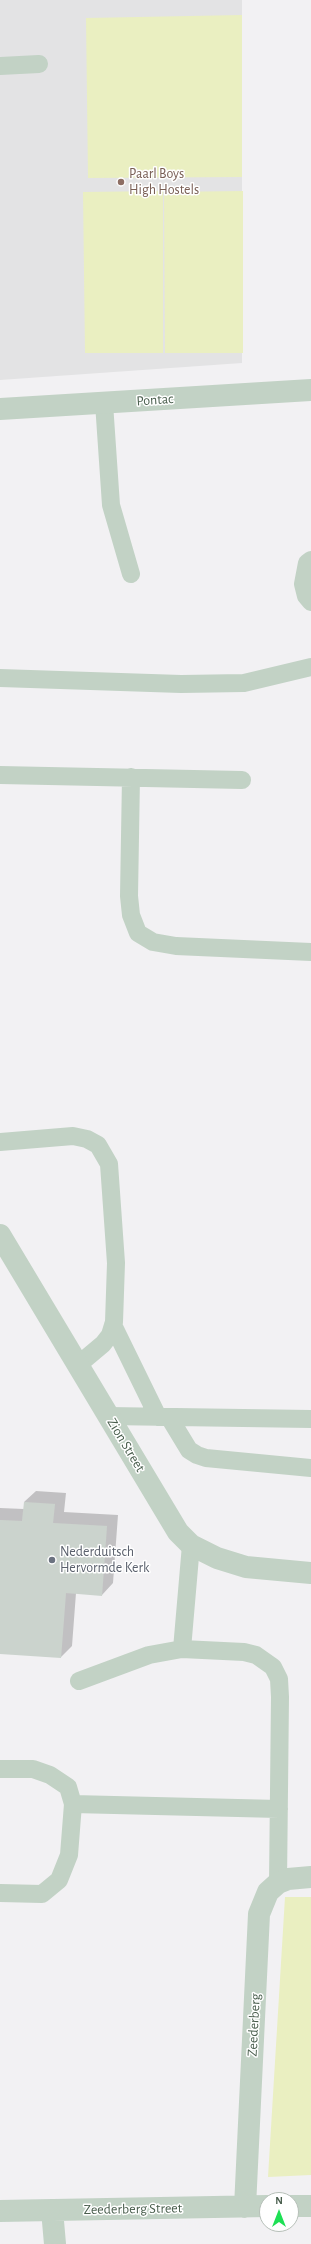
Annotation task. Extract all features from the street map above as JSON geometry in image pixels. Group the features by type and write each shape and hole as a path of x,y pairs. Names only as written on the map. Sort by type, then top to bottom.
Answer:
{"street":[{"name":"Pontac","path":"0,409 311,390"},
{"name":"Zion Street","path":"0,1235 178,1532 191,1545 217,1558 246,1567 311,1573"},
{"path":"278,1883 288,1879 311,1877"},
{"name":"Zeederberg","path":"245,2207 259,1914 268,1892 278,1883"},
{"name":"Zeederberg Street","path":"0,2211 259,2206"},
{"path":"299,2206 311,2206"},
{"path":"52,2210 55,2244"}],"lane":[{"path":"0,66 39,64"},
{"path":"104,403 111,505 131,574"},
{"path":"311,560 307,563 303,584 306,596 311,602"},
{"path":"0,678 181,684 244,683 311,667"},
{"path":"0,775 242,780"},
{"path":"131,777 129,896 132,915 138,932 153,942 176,946 311,952"},
{"path":"0,1142 73,1136 87,1139 98,1145 109,1164 116,1263 116,1306 110,1335 103,1344 78,1365"},
{"path":"113,1325 163,1417 189,1450 206,1458 311,1468"},
{"path":"108,1416 311,1419"},
{"path":"182,1649 191,1545"},
{"path":"79,1681 149,1655 182,1649 244,1652 261,1658 273,1667 279,1679 280,1697 278,1883"},
{"path":"0,1769 32,1769 50,1774 68,1787 73,1804 73,1828 69,1855 60,1880 42,1894 0,1893"},
{"path":"73,1804 279,1809"}],"shaded area":[{"name":"Paarl Boys High Hostels","path":"0,0 242,0 242,363 0,380"}],"green space":[{"path":"242,15 242,177 88,178 86,18"},
{"path":"163,191 163,353 85,353 83,192"},
{"path":"243,191 243,353 165,353 164,192"},
{"path":"285,1897 311,1897 311,2175 268,2177"}],"building":[{"name":"Nederduitsch Hervormde Kerk","path":"24,1502 55,1504 53,1523 107,1526 102,1596 66,1593 61,1658 0,1654 0,1520 22,1521"}],"place":[{"name":"Paarl Boys High Hostels","path":"121,182"},
{"name":"Nederduitsch Hervormde Kerk","path":"52,1560"}]}
